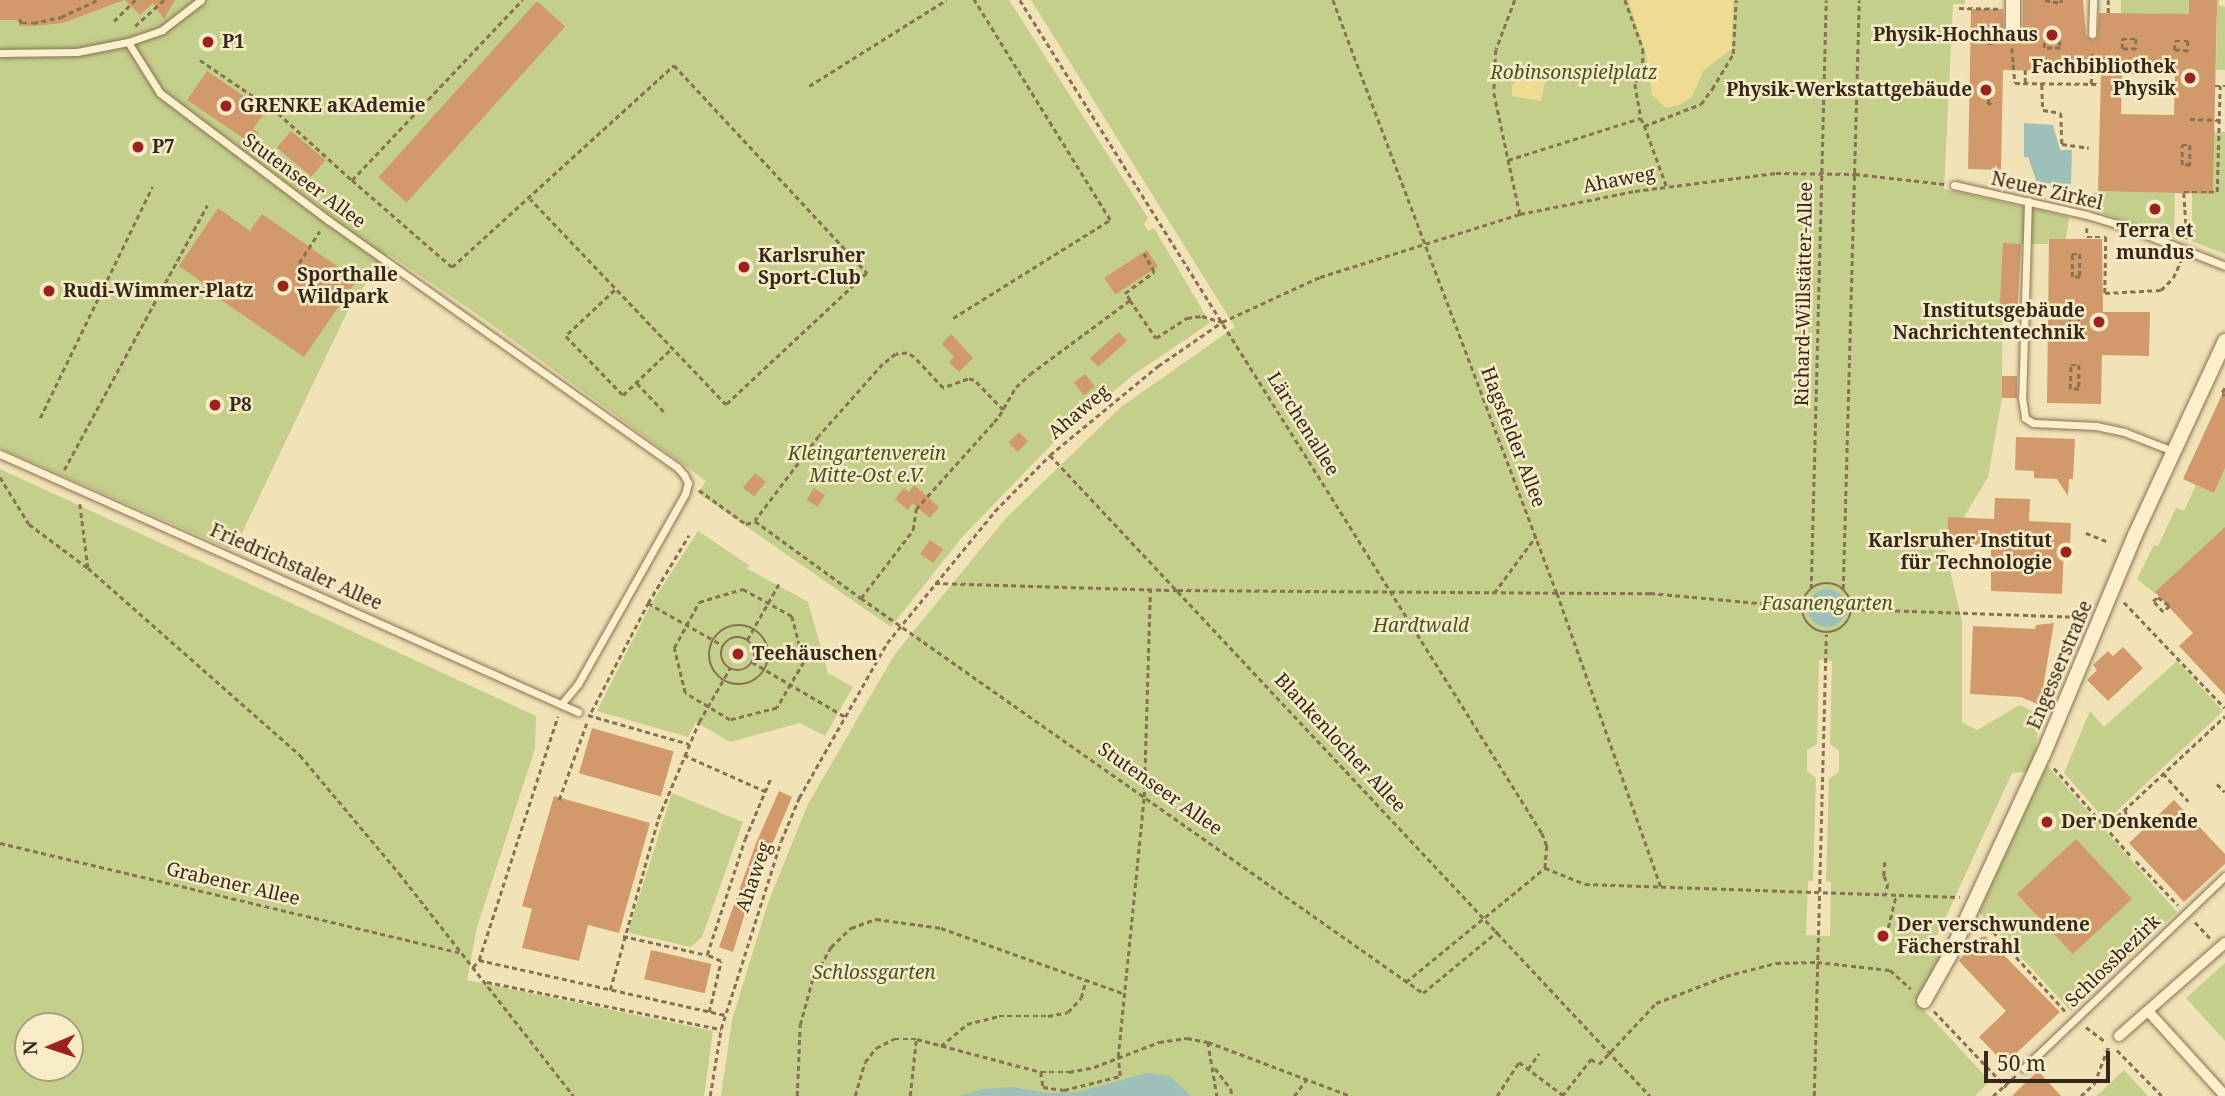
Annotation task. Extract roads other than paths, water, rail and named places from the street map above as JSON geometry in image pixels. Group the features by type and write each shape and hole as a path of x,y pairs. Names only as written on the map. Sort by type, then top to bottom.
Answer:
{"street":[{"path":"2013,5 2013,32"},
{"name":"Engesserstraße","path":"1924,1001 1972,908 2043,755 2112,589 2225,341"},
{"path":"2119,1035 2225,943"},
{"path":"2148,1011 2225,1096"}],"lane":[{"path":"0,53 77,52 128,42 162,30 201,0"},
{"path":"2092,34 2093,0"},
{"name":"Stutenseer Allee","path":"128,42 160,93 328,220 677,467 688,484 685,494 578,684 562,703"},
{"name":"Neuer Zirkel","path":"1954,185 2087,215 2225,266"},
{"path":"2028,201 2022,398 2025,418 2033,423 2115,430 2174,451"},
{"name":"Friedrichstaler Allee","path":"0,454 578,712"},
{"name":"Schlossbezirk","path":"2024,1068 2225,876"}],"water":[{"path":"2024,123 2053,125 2060,150 2072,150 2071,184 2037,183 2028,157 2024,157"},
{"path":"1827,589 1840,595 1846,608 1840,621 1827,627 1814,621 1808,608 1814,595"},
{"path":"1147,1073 1170,1076 1191,1096 959,1096 983,1089 1012,1087 1050,1093 1078,1092"}],"place":[{"name":"Physik-Hochhaus","path":"2052,35"},
{"name":"P1","path":"208,42"},
{"name":"Fachbibliothek Physik","path":"2190,78"},
{"name":"Physik-Werkstattgebäude","path":"1986,90"},
{"name":"GRENKE aKAdemie","path":"226,106"},
{"name":"P7","path":"138,147"},
{"name":"Terra et mundus","path":"2155,209"},
{"name":"Karlsruher Sport-Club","path":"744,267"},
{"name":"Sporthalle Wildpark","path":"283,286"},
{"name":"Rudi-Wimmer-Platz","path":"49,291"},
{"name":"Institutsgebäude Nachrichtentechnik","path":"2099,322"},
{"name":"P8","path":"215,405"},
{"name":"Karlsruher Institut für Technologie","path":"2066,552"},
{"name":"Teehäuschen","path":"738,654"},
{"name":"Der Denkende","path":"2047,822"},
{"name":"Der verschwundene Fächerstrahl","path":"1883,936"}],"park label":[{"name":"Robinsonspielplatz","path":"1574,73"},
{"name":"Kleingartenverein Mitte-Ost e.V.","path":"867,465"},
{"name":"Fasanengarten","path":"1827,604"},
{"name":"Hardtwald","path":"1421,626"},
{"name":"Schlossgarten","path":"874,973"}]}
